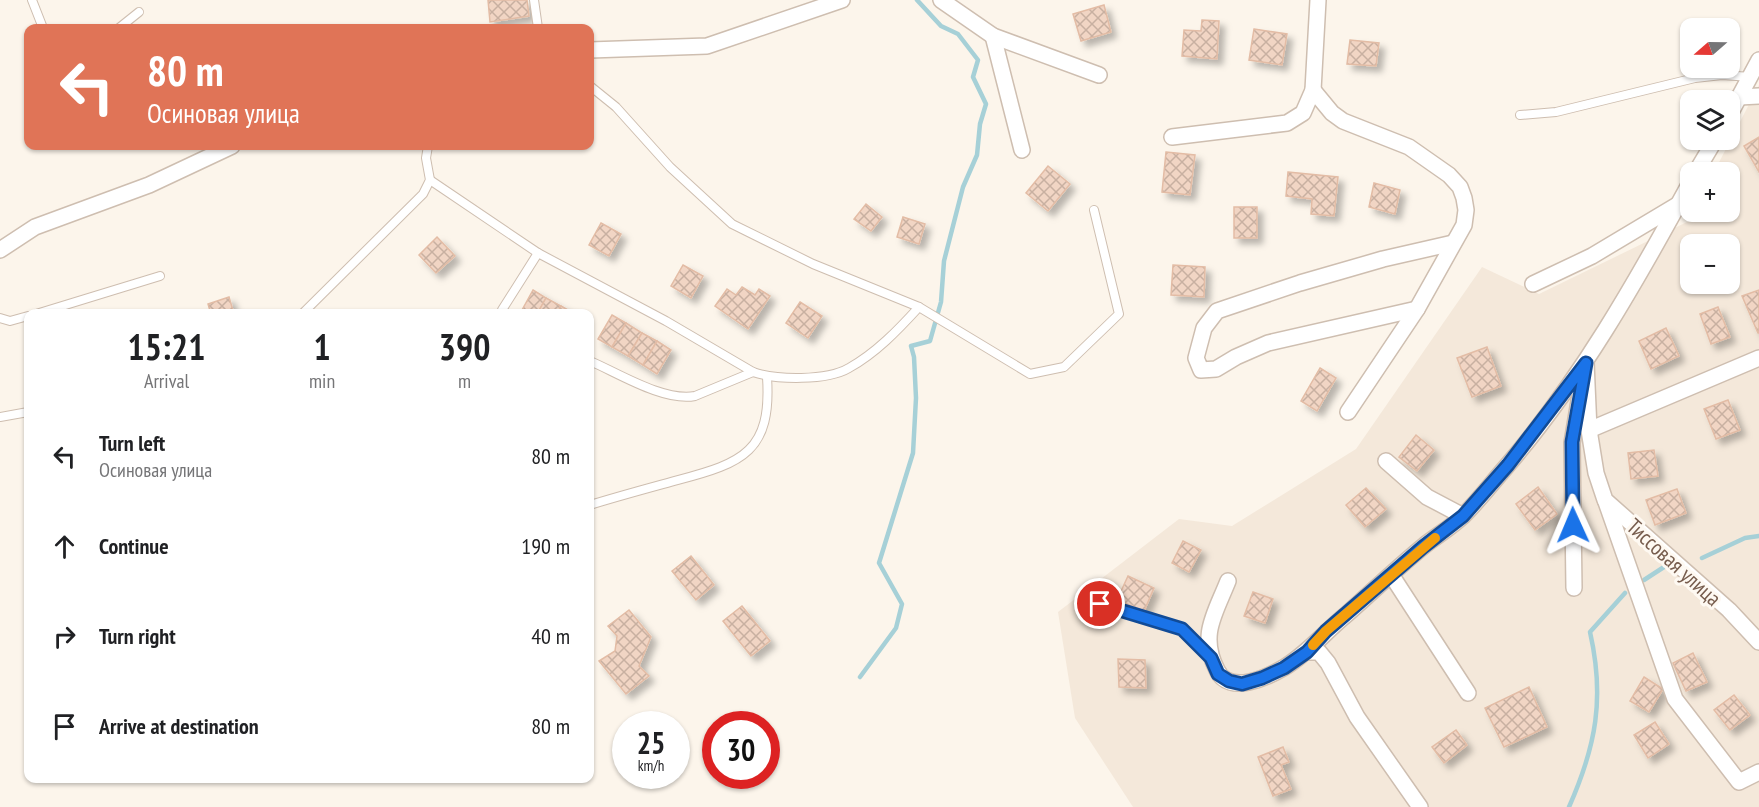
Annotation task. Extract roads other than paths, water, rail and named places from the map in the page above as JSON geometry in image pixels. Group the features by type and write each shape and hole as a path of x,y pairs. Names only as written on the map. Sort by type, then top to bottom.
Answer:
{"street":[{"path":"594,50 707,46 842,0"},
{"path":"941,0 993,36 1099,75"},
{"path":"1172,137 1287,123 1303,113 1313,90 1318,0"},
{"path":"993,36 1022,150"},
{"path":"1740,95 1759,60"},
{"path":"1313,90 1332,113 1343,121 1408,147 1449,175 1460,187 1466,210 1464,225 1417,309 1348,412"},
{"path":"1740,97 1759,96"},
{"path":"0,250 35,227 149,185 223,150"},
{"path":"1533,284 1592,256 1679,204"},
{"path":"1228,581 1208,633 1211,658 1218,674 1229,681 1242,684 1284,668 1307,652 1326,631 1423,547 1463,516 1508,465 1586,363 1679,204"},
{"path":"1417,309 1268,343 1216,369 1201,370 1196,358 1204,328 1217,310 1383,259 1453,243"},
{"path":"1589,430 1759,358"},
{"path":"1574,588 1572,442 1586,363"},
{"name":"Тиссовая улица","path":"1586,363 1589,430 1596,473 1605,500 1729,610 1759,642"},
{"path":"1386,461 1427,497 1463,516"},
{"path":"1605,500 1675,699 1739,782 1759,772"},
{"path":"1392,576 1468,693"},
{"path":"1307,652 1319,652 1328,663 1357,717 1420,807"}],"lane":[{"path":"32,0 41,24"},
{"path":"534,0 537,24"},
{"path":"124,24 139,12"},
{"path":"1520,115 1556,112 1695,78 1722,75 1751,77"},
{"path":"594,89 616,107 670,166 732,224 813,264 919,308 1030,374 1064,367 1119,314 1094,210"},
{"path":"307,309 423,194 430,180 426,158 427,150"},
{"path":"430,180 538,253 666,321 753,372 767,377 810,378 847,370 887,341 919,308"},
{"path":"505,309 538,253"},
{"path":"52,309 160,276"},
{"path":"0,318 10,321 24,317"},
{"path":"594,363 659,392 686,398 753,372"},
{"path":"594,503 714,470 738,460 749,450 763,428 769,403 767,377"},
{"path":"0,417 24,413"},
{"path":"1100,604 1182,629 1211,658"}],"waterway":[{"path":"860,677 896,628 902,604 879,563 913,453 916,398 914,357 911,346 930,341 941,302 944,261 963,187 977,155 980,124 986,104 973,77 978,60 958,34 941,26 917,0"},
{"path":"1702,558 1745,538 1759,536"},
{"path":"1644,580 1664,567"},
{"path":"1569,807 1586,763 1595,721 1597,679 1590,632 1625,593"}]}
